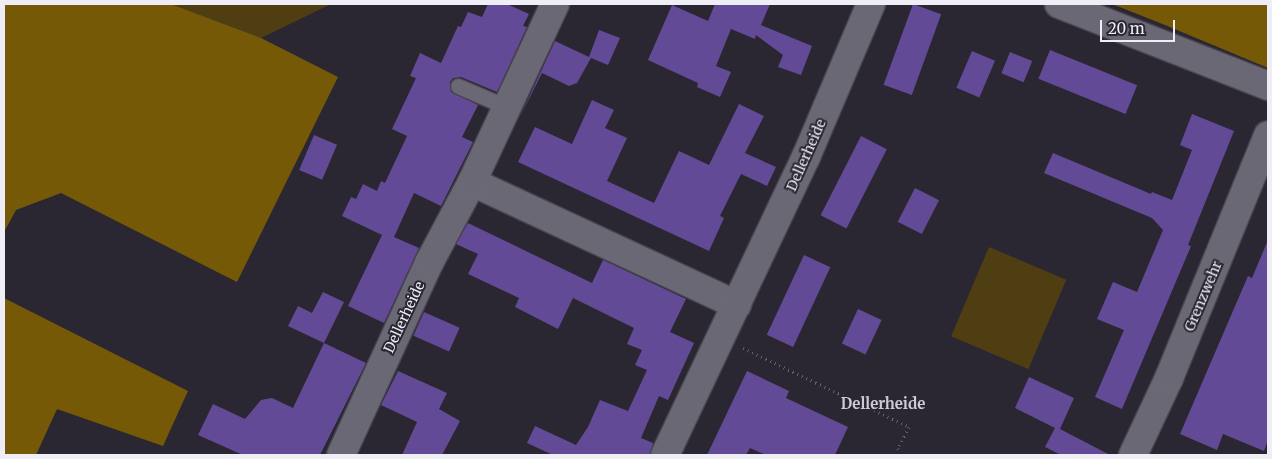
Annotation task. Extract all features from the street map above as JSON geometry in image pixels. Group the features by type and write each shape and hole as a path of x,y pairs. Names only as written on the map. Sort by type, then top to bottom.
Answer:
{"street":[{"name":"Dellerheide","path":"341,455 430,261 472,182 555,4"},
{"name":"Dellerheide","path":"665,455 806,157 870,4"},
{"path":"1059,4 1268,86"},
{"name":"Grenzwehr","path":"1133,455 1173,368 1268,135"},
{"path":"472,182 737,304"}],"lane":[{"path":"458,86 507,107"}],"path":[{"path":"722,338 909,427 898,448 899,452"}],"shaded area":[{"path":"4,4 171,4 261,38 338,77 237,282 61,193 16,210 4,232"},
{"path":"171,4 331,4 261,38"},
{"path":"1112,4 1268,4 1268,68 1165,25"},
{"path":"989,247 1066,280 1028,369 951,336"},
{"path":"4,298 188,391 163,446 57,409 36,455 4,455"}],"building":[{"path":"488,4 507,4 529,14 523,26 527,27 497,92 461,77 453,78 450,82 451,92 478,105 462,137 473,142 441,206 414,193 394,237 419,248 384,323 348,306 382,235 342,216 351,197 356,199 363,184 377,191 381,181 385,183 407,136 392,129 416,78 410,76 420,53 441,63 458,26 461,27 468,12 482,17"},
{"path":"715,4 770,4 761,25 812,46 801,75 778,67 783,55 756,35 755,39 731,29 716,66 731,72 720,97 697,87 698,83 648,60 672,5 708,21"},
{"path":"913,4 941,14 912,95 884,85"},
{"path":"599,30 620,38 608,65 591,58 577,83 569,86 542,73 520,117 555,41 589,57"},
{"path":"1050,50 1137,85 1126,114 1038,79"},
{"path":"972,51 995,61 979,98 956,88"},
{"path":"1010,52 1032,61 1024,82 1001,73"},
{"path":"592,100 614,110 605,128 627,138 607,181 654,203 679,151 709,165 739,104 764,116 745,153 776,167 767,186 741,174 720,216 724,218 709,251 518,162 535,127 572,144"},
{"path":"1192,114 1234,131 1188,245 1191,246 1122,409 1095,397 1124,330 1097,319 1113,282 1137,292 1163,230 1152,218 1044,173 1053,153 1151,194 1152,192 1172,200 1192,150 1180,145"},
{"path":"314,135 337,145 322,180 299,170"},
{"path":"861,136 887,149 846,228 821,215"},
{"path":"915,188 939,200 922,234 898,222"},
{"path":"468,223 592,283 603,260 686,299 670,332 694,343 668,400 659,396 641,438 653,443 650,455 553,455 527,443 535,426 576,445 588,427 600,400 628,411 647,370 635,365 642,350 627,344 634,328 573,298 558,329 515,307 519,298 468,274 478,254 456,244"},
{"path":"1268,240 1268,440 1264,451 1223,434 1217,450 1180,434 1248,276 1252,278"},
{"path":"804,255 830,267 793,347 767,335"},
{"path":"323,292 344,302 324,343 288,326 298,306 312,313"},
{"path":"858,309 882,320 866,354 842,343"},
{"path":"424,312 460,328 449,352 413,336"},
{"path":"324,343 366,363 320,455 243,455 198,435 213,404 245,419 261,400 272,398 293,408"},
{"path":"398,371 447,393 439,409 460,421 442,455 402,455 417,422 381,405"},
{"path":"747,371 789,391 786,398 848,427 835,455 766,455 750,448 746,455 707,455"},
{"path":"1029,377 1074,398 1060,429 1110,455 1061,455 1045,447 1055,428 1015,408"}],"district":[{"name":"Dellerheide","path":"883,404"}]}
